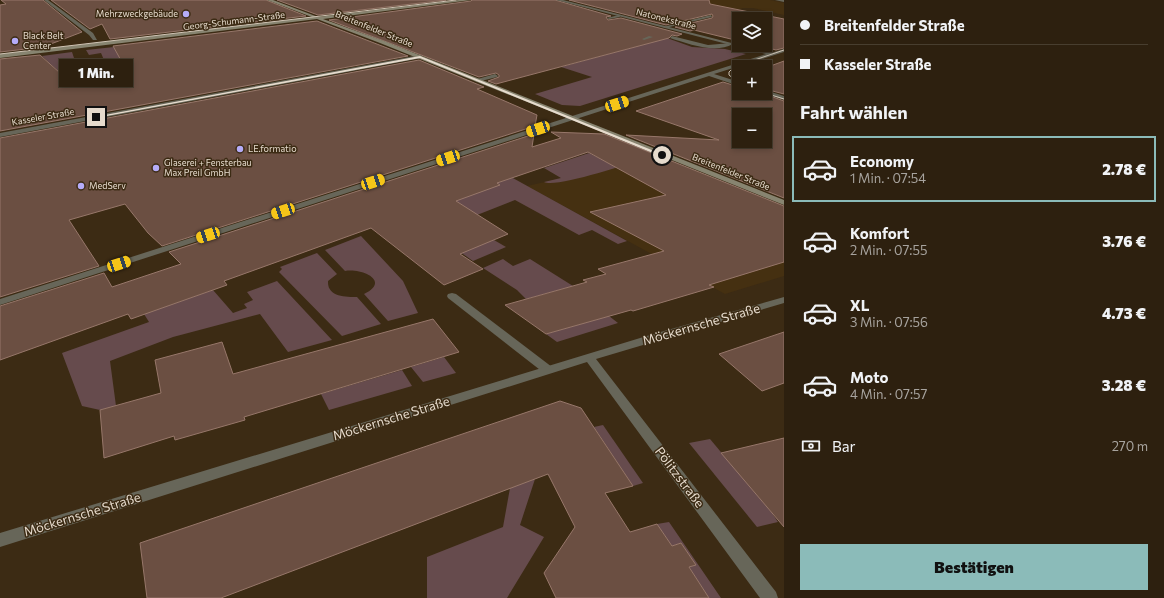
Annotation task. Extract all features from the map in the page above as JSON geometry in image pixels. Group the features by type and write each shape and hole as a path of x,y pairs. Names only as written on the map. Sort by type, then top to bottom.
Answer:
{"main road":[{"name":"Breitenfelder Straße","path":"269,0 420,57 784,203"},
{"name":"Georg-Schumann-Straße","path":"37,46 427,0"},
{"name":"Georg-Schumann-Straße","path":"0,56 469,0"},
{"path":"15,48 30,46"}],"street":[{"path":"46,0 91,34 95,39"},
{"name":"Natonekstraße","path":"558,0 771,54"},
{"path":"777,0 784,1"},
{"path":"609,18 619,16"},
{"path":"665,27 711,16"},
{"path":"644,39 651,37"},
{"path":"672,37 701,46 721,47 731,44"},
{"path":"0,302 784,50"},
{"name":"Kasseler Straße","path":"0,135 420,57"},
{"path":"708,74 732,82"},
{"path":"478,80 495,76"},
{"path":"772,94 784,98"},
{"path":"452,296 548,370"},
{"name":"Möckernsche Straße","path":"0,540 666,333 784,300"},
{"name":"Pölitzstraße","path":"590,357 770,598"}],"shaded area":[{"path":"665,0 770,0 784,3 784,15 753,8 743,8 737,10 736,12 732,12 732,20 691,11"},
{"path":"667,38 692,47 725,49 732,51 732,52 746,54 580,106 562,105 535,94 592,77 561,67"},
{"path":"114,47 166,65 117,80 113,75 69,82 31,84 113,85 0,85 77,74 79,79 129,72 122,61 94,65 93,62 104,60 101,53 89,55 86,50"},
{"path":"72,52 74,58 61,60 67,73 61,74 42,56"},
{"path":"589,153 614,166 641,160 606,171 562,182 544,182 561,178 544,168"},
{"path":"648,159 784,215 784,276 725,294 527,186"},
{"path":"511,177 627,241 618,244 592,230 579,235 515,200 477,215 451,198"},
{"path":"361,236 403,281 418,313 388,321 364,294 372,289 375,284 371,276 359,272 345,271 325,250"},
{"path":"494,240 506,247 473,261 453,247"},
{"path":"317,253 337,274 328,281 331,290 338,295 357,297 381,324 342,336 279,272 282,269 280,267"},
{"path":"503,259 513,266 530,259 573,286 526,299 517,290 483,268"},
{"path":"277,281 332,340 288,352 260,314 173,337 110,361 116,406 100,410 82,406 62,353 149,322 144,314 213,290 233,313 247,308 244,304 253,300 247,292"},
{"path":"609,316 618,323 557,342 546,334"},
{"path":"444,357 456,373 423,382 411,367"},
{"path":"402,370 412,386 329,410 321,394"},
{"path":"603,425 643,483 633,486 594,427"},
{"path":"710,439 778,522 757,527 689,443"},
{"path":"535,479 520,525 544,537 507,598 427,598 427,557 503,527 510,488"},
{"path":"669,522 721,598 709,598 689,567 696,565 681,543 672,546 657,524"}],"building":[{"path":"1,0 43,0 82,32 43,47 0,52 0,5 6,4"},
{"path":"51,0 266,0 306,16 110,39 102,24 90,29"},
{"path":"277,0 446,0 318,15"},
{"path":"472,0 555,0 611,16 606,17 608,20 621,18 682,34 677,36 672,35 669,38 496,84 488,81 499,77 496,73 479,77 329,20"},
{"path":"569,0 709,0 710,4 749,12 732,12 732,39 675,27 712,18 712,14 666,25"},
{"path":"772,17 784,19 784,48 776,50 772,49"},
{"path":"317,21 408,56 0,131 0,59 40,55 70,82 128,73 113,46"},
{"path":"419,60 484,87 477,89 537,115 535,126 162,246 148,233 125,204 69,220 99,266 0,297 0,138"},
{"path":"784,61 784,94 772,91 772,65"},
{"path":"723,82 732,85 732,100 772,100 772,97 784,101 784,198 626,135 719,140 636,111"},
{"path":"551,132 604,134 784,206 784,262 709,285 714,287 633,311 631,310 546,334 505,305 587,282 583,280 606,274 598,269 664,251 590,212 666,195 588,152 497,183 500,185 456,201 508,234 460,254 483,269 444,285 371,228 224,281 227,285 131,319 128,314 0,360 0,306 104,273 112,287 181,264 169,252 534,134 532,147 561,138"},
{"path":"433,319 459,352 244,417 245,420 175,440 174,436 104,458 100,410 161,393 155,360 222,342 233,374"},
{"path":"784,332 784,383 762,391 719,354"},
{"path":"560,401 581,408 633,486 605,493 630,532 657,524 672,546 681,543 696,565 689,567 709,598 556,598 544,573 575,527 548,474 221,598 147,598 140,543"},
{"path":"784,438 784,527 721,453"}],"tram line":[{"path":"0,54 456,0"},
{"path":"755,60 784,50"},
{"path":"732,69 729,72 729,75 732,77"},
{"path":"772,95 784,99"}],"place":[{"name":"Mehrzweckgebäude","path":"186,14"},
{"name":"Black Belt Center","path":"15,41"},
{"name":"LE.formatio","path":"240,149"},
{"name":"Glaserei + Fensterbau Max Preil GmbH","path":"156,168"},
{"name":"MedServ","path":"81,186"}],"route":[{"path":"96,117 420,57 662,155"}]}
